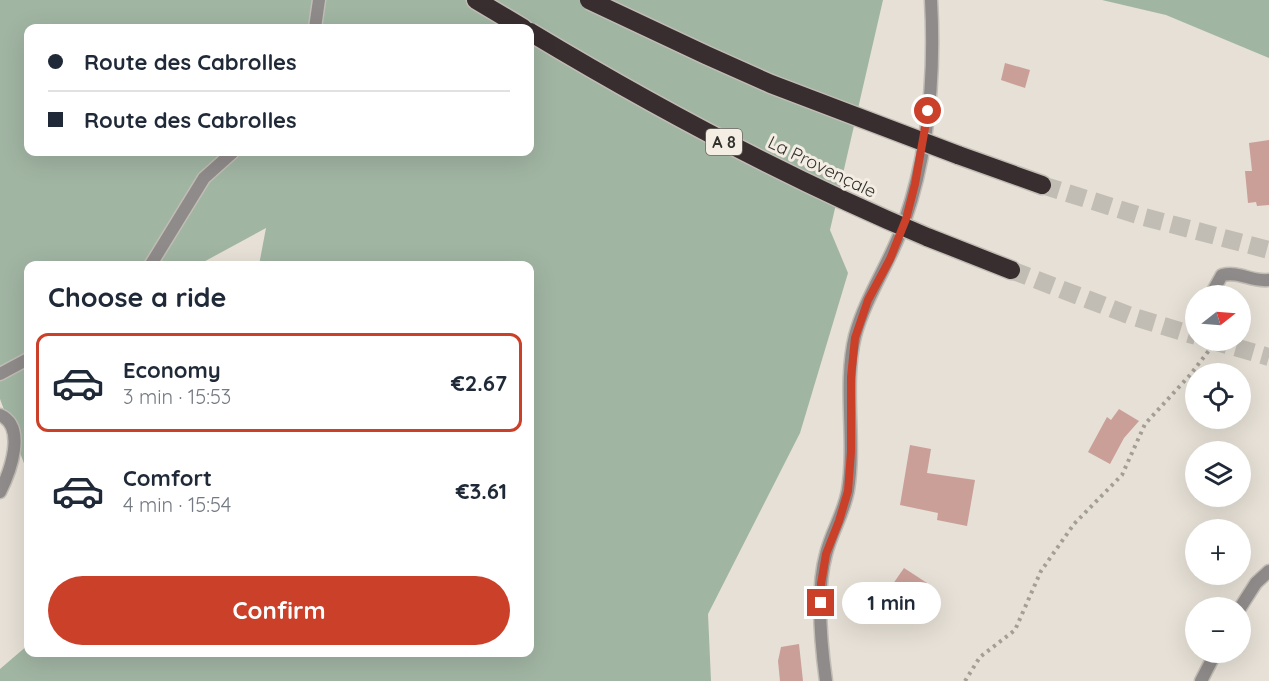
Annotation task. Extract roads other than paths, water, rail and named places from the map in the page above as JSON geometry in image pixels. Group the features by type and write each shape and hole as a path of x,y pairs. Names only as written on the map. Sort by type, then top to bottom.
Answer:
{"highway":[{"path":"476,0 517,24"},
{"path":"589,0 706,56 771,84 1041,184"},
{"name":"La Provençale","path":"534,34 723,142 867,212 1011,270"}],"street":[{"path":"316,24 319,0"},
{"path":"826,681 822,656 821,584 826,554 848,491 851,452 851,377 855,338 868,300 898,239 915,184 926,129 932,76 931,0"},
{"path":"153,261 204,178 229,156"},
{"path":"1216,285 1222,275 1234,273 1258,282 1269,280"},
{"path":"0,375 24,361"},
{"path":"0,415 12,425 14,438 10,464 0,492"},
{"path":"1247,597 1256,583 1269,571"},
{"path":"1201,681 1210,663"}],"tunnel":[{"path":"1042,185 1144,217 1269,250"},
{"path":"1011,270 1131,316 1185,333"},
{"path":"1248,351 1269,357"}]}
